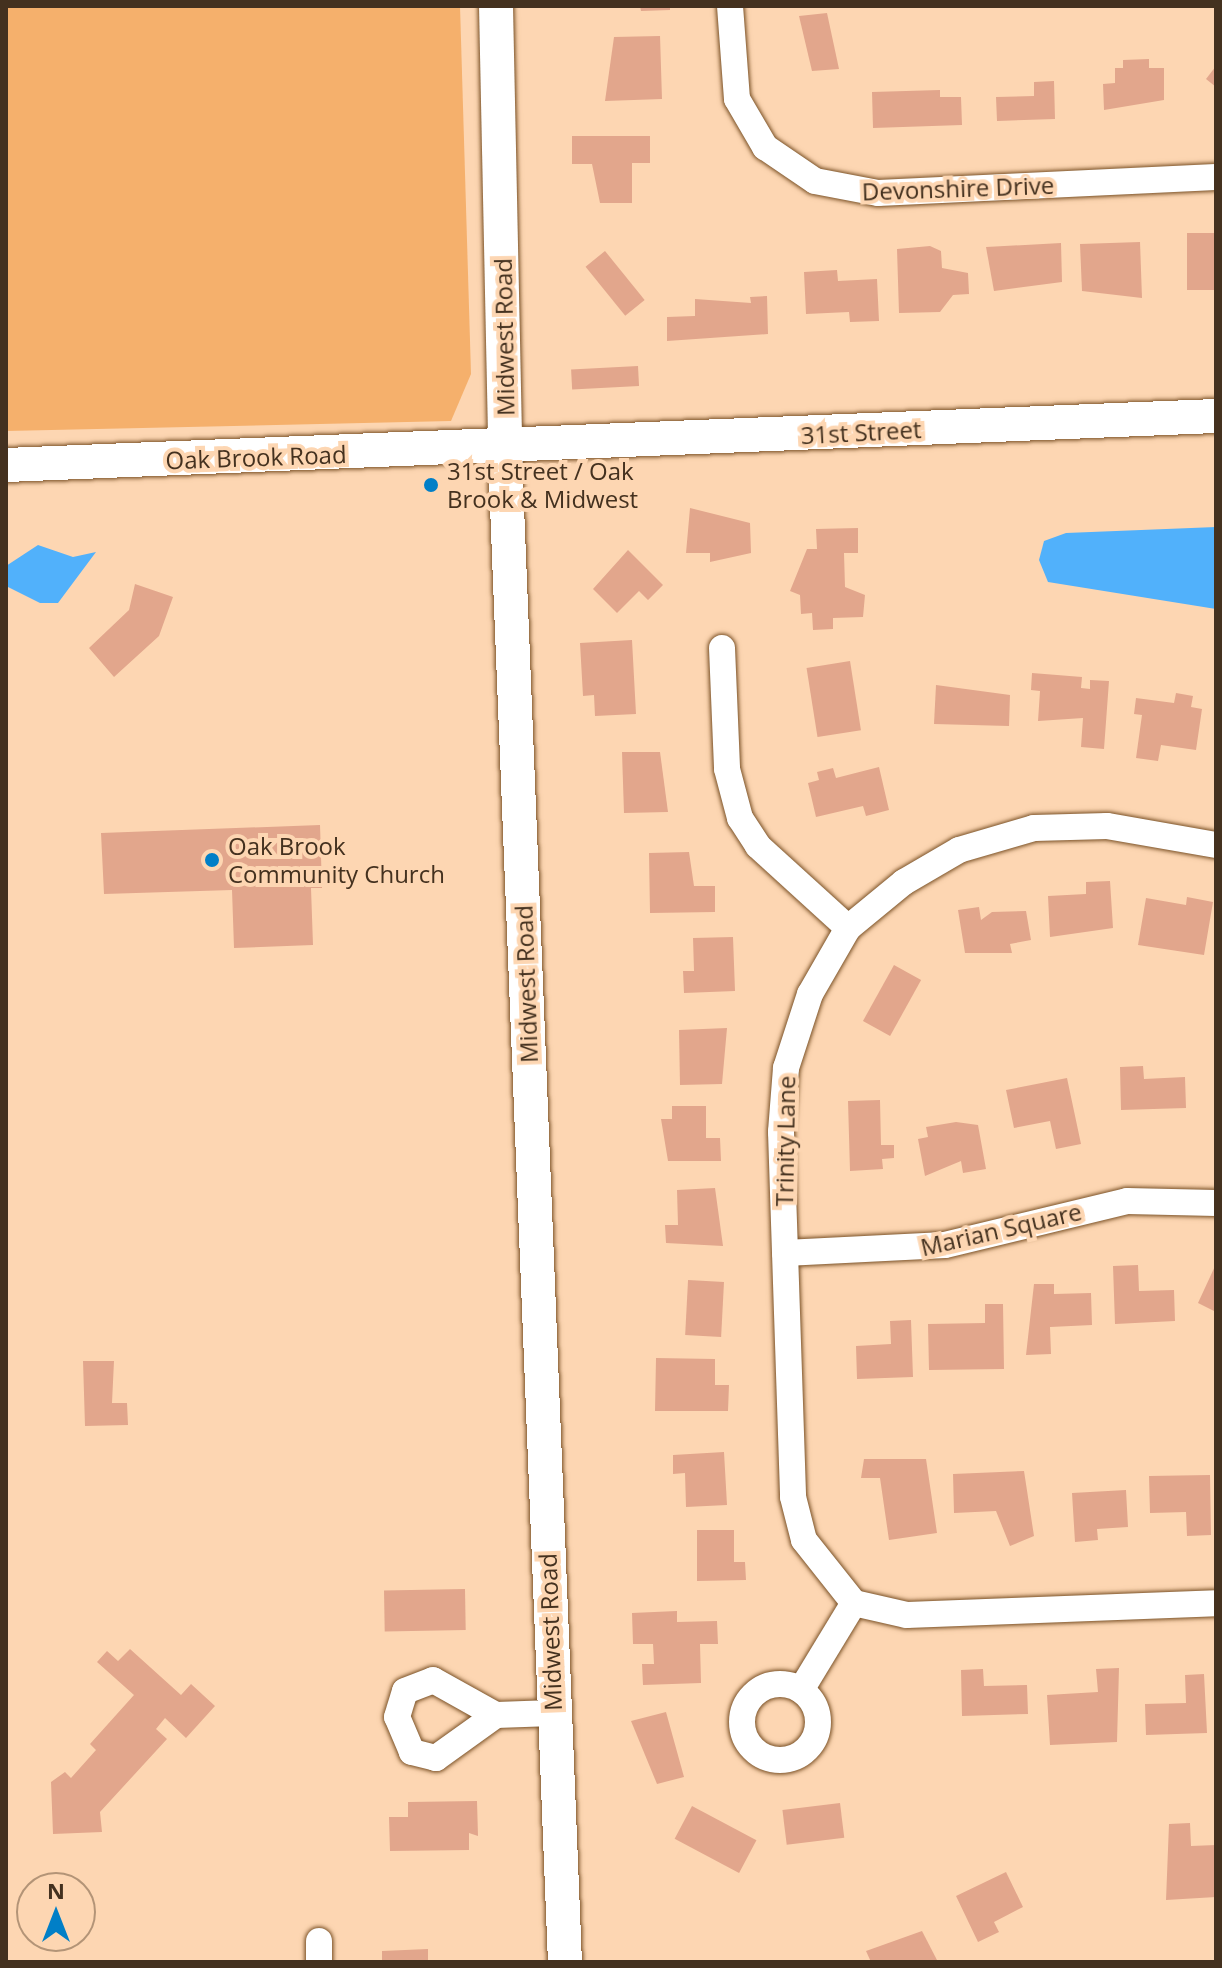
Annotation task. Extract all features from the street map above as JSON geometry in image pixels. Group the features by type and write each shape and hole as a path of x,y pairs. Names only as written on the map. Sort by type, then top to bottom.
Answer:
{"main road":[{"name":"Midwest Road","path":"496,6 506,447 565,1962"},
{"name":"31st Street","path":"506,447 1216,416"},
{"name":"Oak Brook Road","path":"6,465 506,447"}],"street":[{"name":"Devonshire Drive","path":"730,6 737,99 765,147 815,181 878,193 1216,177"},
{"path":"722,648 727,769 740,818 758,846 848,928"},
{"name":"Trinity Lane","path":"854,1603 797,1520 785,1253 786,1068 806,1003 848,928 933,863 1034,828 1107,826 1216,845"},
{"name":"Marian Square","path":"785,1253 945,1245 1127,1201 1216,1203"},
{"path":"801,1690 854,1603 907,1615 1216,1603"},
{"path":"496,1715 553,1713"}],"shaded area":[{"path":"6,6 460,6 471,374 451,421 6,431"}],"water":[{"path":"1216,527 1216,609 1048,582 1039,560 1044,541 1066,533"},
{"path":"38,545 73,557 96,552 58,603 40,603 6,586 6,566"}],"building":[{"path":"640,6 670,6 670,10 641,11"},
{"path":"827,13 839,69 812,71 799,16"},
{"path":"660,36 662,99 605,101 614,37"},
{"path":"1149,59 1149,68 1164,68 1164,100 1104,110 1103,84 1115,83 1115,68 1123,68 1123,60"},
{"path":"1216,66 1216,87 1206,79"},
{"path":"1054,81 1055,119 997,121 996,97 1034,96 1034,82"},
{"path":"940,90 940,97 961,97 962,125 873,128 872,92"},
{"path":"572,136 650,136 650,163 632,163 632,203 600,203 592,164 572,164"},
{"path":"1187,233 1214,233 1214,290 1187,290"},
{"path":"1140,242 1142,298 1082,291 1080,244"},
{"path":"1061,243 1062,282 994,291 986,247"},
{"path":"930,246 941,251 942,268 968,273 969,294 953,295 940,312 899,313 897,249"},
{"path":"605,251 645,300 625,316 586,267"},
{"path":"837,270 838,281 877,279 879,321 850,322 849,312 806,314 804,272"},
{"path":"767,296 768,334 667,341 667,317 695,316 695,299 751,303 750,297"},
{"path":"638,366 639,386 572,389 571,370"},
{"path":"690,508 750,523 751,553 710,562 710,553 686,553"},
{"path":"858,528 858,553 844,553 845,587 865,595 863,617 833,618 833,629 813,630 812,613 801,614 800,595 790,591 807,549 817,549 816,529"},
{"path":"628,550 663,585 648,600 639,591 617,613 593,589"},
{"path":"135,584 173,597 159,636 114,677 89,648 129,610"},
{"path":"632,640 636,714 595,716 594,695 583,696 580,643"},
{"path":"850,661 861,730 817,737 807,668"},
{"path":"1032,673 1082,677 1081,688 1090,689 1090,680 1109,681 1104,749 1081,747 1083,718 1038,721 1040,691 1031,690"},
{"path":"936,685 1010,695 1009,726 934,724"},
{"path":"1176,693 1193,696 1191,707 1202,709 1196,750 1161,745 1158,761 1136,758 1142,715 1134,714 1136,698 1174,703"},
{"path":"622,752 660,752 668,812 624,813"},
{"path":"879,767 889,810 866,816 863,806 816,817 808,783 819,780 817,772 833,768 836,778"},
{"name":"Oak Brook Community Church","path":"320,825 322,888 311,888 313,945 234,948 232,890 104,894 101,833"},
{"path":"689,852 694,886 715,886 715,912 650,913 649,853"},
{"path":"1110,881 1113,928 1050,937 1048,896 1086,894 1086,882"},
{"path":"1187,897 1213,902 1204,955 1138,945 1146,898 1186,905"},
{"path":"979,907 981,920 992,912 1026,911 1031,940 1010,944 1012,953 965,953 958,910"},
{"path":"733,937 735,991 684,993 683,971 694,971 693,938"},
{"path":"894,965 921,980 890,1036 863,1021"},
{"path":"727,1028 722,1084 680,1085 679,1030"},
{"path":"1143,1066 1144,1079 1185,1077 1186,1108 1121,1110 1120,1067"},
{"path":"1067,1078 1081,1144 1056,1149 1050,1121 1014,1128 1006,1090"},
{"path":"880,1100 881,1145 894,1145 894,1158 882,1159 883,1169 850,1171 848,1101"},
{"path":"672,1106 706,1106 706,1138 720,1138 721,1161 668,1161 661,1119 672,1119"},
{"path":"956,1122 978,1125 986,1169 963,1173 961,1161 925,1176 918,1139 928,1137 926,1127"},
{"path":"715,1188 723,1246 666,1243 665,1225 678,1225 677,1190"},
{"path":"1216,1264 1216,1312 1198,1303"},
{"path":"1138,1265 1139,1291 1174,1290 1175,1321 1115,1324 1113,1266"},
{"path":"688,1280 724,1282 721,1337 685,1335"},
{"path":"1034,1284 1054,1284 1054,1294 1091,1293 1092,1325 1050,1327 1051,1354 1026,1355"},
{"path":"985,1304 1003,1304 1004,1369 929,1370 928,1324 985,1323"},
{"path":"911,1320 913,1377 857,1379 856,1346 891,1344 890,1321"},
{"path":"656,1358 715,1359 715,1385 729,1385 728,1411 655,1411"},
{"path":"83,1361 114,1361 112,1403 127,1403 128,1425 85,1426"},
{"path":"724,1452 727,1505 686,1507 685,1473 673,1474 673,1455"},
{"path":"864,1459 926,1459 937,1533 889,1540 880,1478 861,1478"},
{"path":"1024,1471 1034,1536 1010,1546 996,1511 954,1513 953,1474"},
{"path":"1210,1475 1211,1535 1187,1536 1186,1512 1150,1513 1149,1476"},
{"path":"1126,1490 1128,1527 1097,1529 1098,1540 1075,1542 1072,1493"},
{"path":"697,1530 734,1530 734,1562 745,1562 746,1580 697,1581"},
{"path":"465,1589 466,1630 385,1631 384,1590"},
{"path":"677,1611 677,1622 717,1621 718,1644 700,1644 701,1683 643,1685 642,1664 654,1664 653,1644 633,1644 632,1613"},
{"path":"130,1649 181,1695 191,1684 215,1706 186,1738 165,1718 156,1729 167,1739 100,1812 102,1832 53,1834 51,1782 65,1772 71,1778 96,1750 90,1744 134,1695 97,1662 107,1651 118,1661"},
{"path":"1119,1668 1117,1742 1050,1745 1047,1695 1098,1692 1096,1669"},
{"path":"983,1669 984,1686 1027,1685 1028,1714 962,1716 961,1670"},
{"path":"1204,1674 1207,1733 1146,1735 1145,1704 1186,1703 1185,1675"},
{"path":"666,1712 684,1777 657,1784 631,1721"},
{"path":"477,1801 478,1836 469,1833 469,1850 390,1851 389,1817 408,1817 408,1802"},
{"path":"840,1803 844,1838 787,1845 782,1810"},
{"path":"692,1806 756,1840 739,1873 675,1839"},
{"path":"1190,1823 1191,1846 1216,1845 1216,1897 1166,1900 1169,1824"},
{"path":"1006,1872 1023,1907 994,1922 999,1932 978,1942 956,1896"},
{"path":"922,1931 938,1962 871,1962 866,1951"},
{"path":"428,1949 428,1962 382,1962 382,1951"}],"place":[{"name":"31st Street / Oak Brook & Midwest","path":"431,485"},
{"name":"Oak Brook Community Church","path":"212,860"}]}
